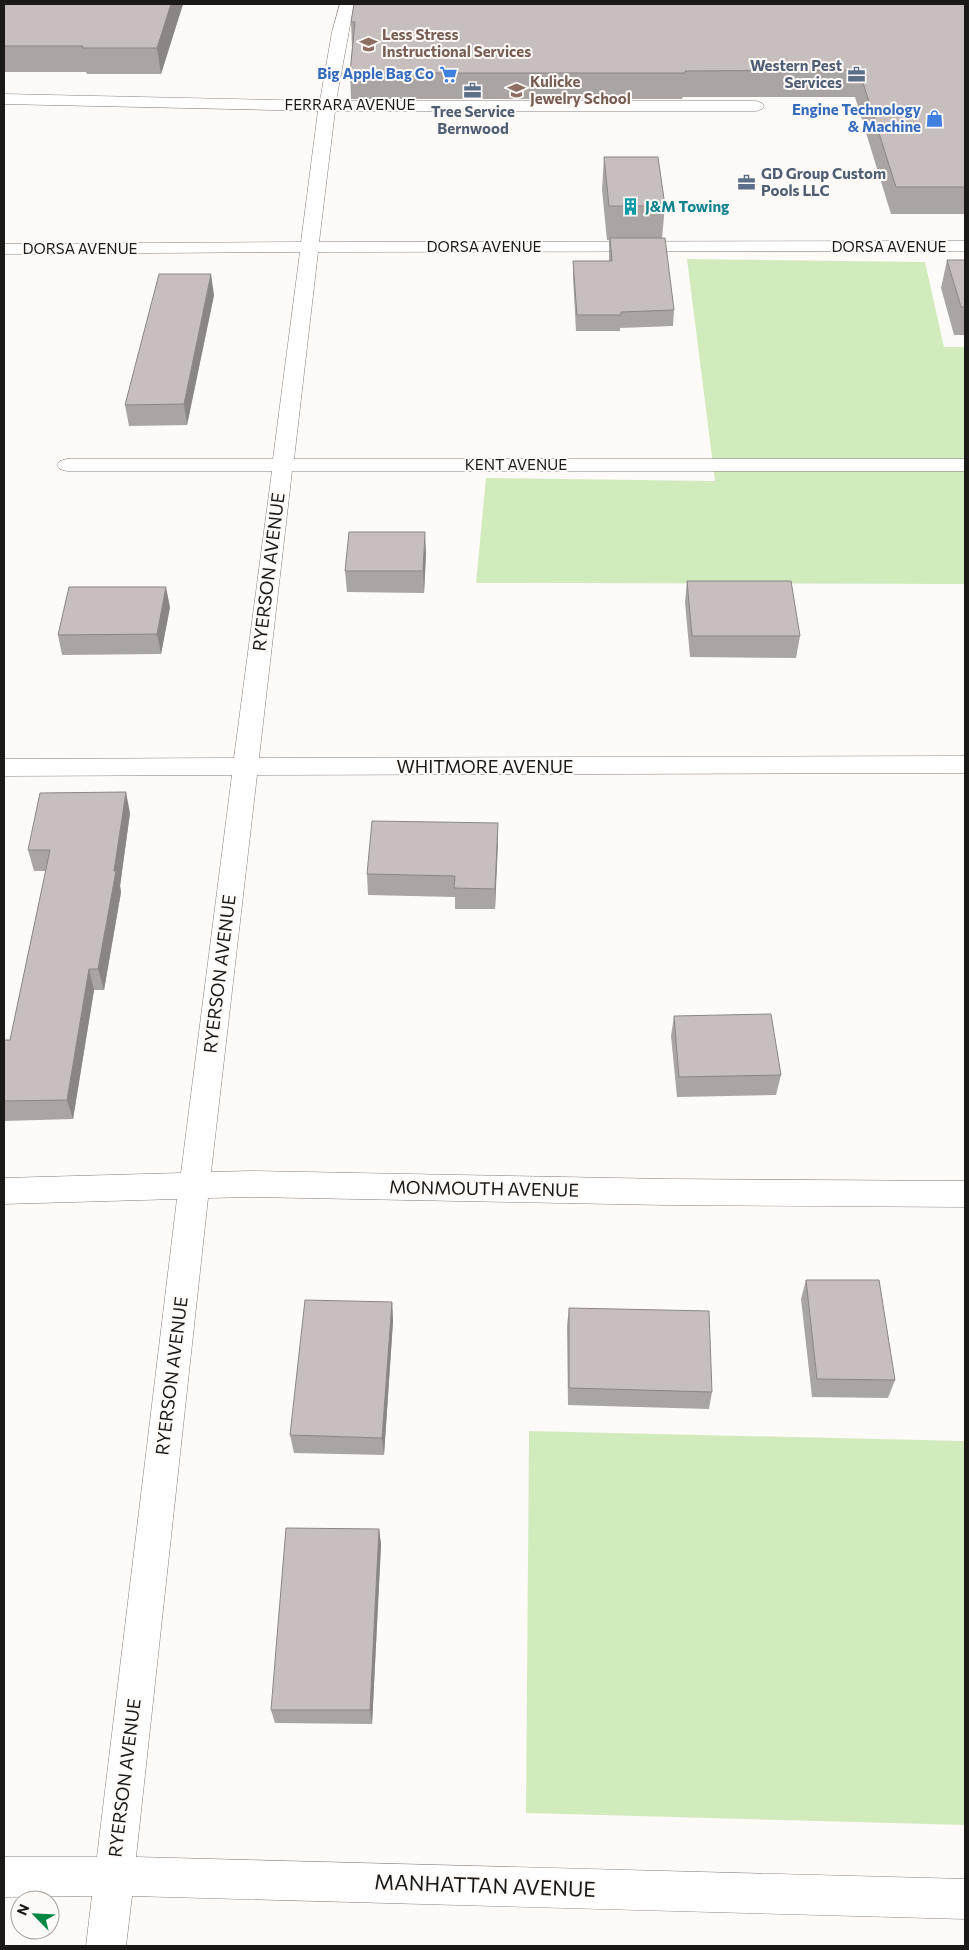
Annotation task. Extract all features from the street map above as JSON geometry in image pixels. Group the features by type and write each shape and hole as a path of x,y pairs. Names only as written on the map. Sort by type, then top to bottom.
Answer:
{"street":[{"name":"RYERSON AVENUE","path":"106,1946 194,1186 282,465 327,106 340,32 348,4"},
{"name":"FERRARA AVENUE","path":"4,99 327,106 756,106"},
{"name":"DORSA AVENUE","path":"4,249 965,246"},
{"name":"KENT AVENUE","path":"67,465 965,465"},
{"name":"WHITMORE AVENUE","path":"4,767 245,768 965,765"},
{"name":"MONMOUTH AVENUE","path":"4,1191 252,1184 665,1192 965,1194"},
{"name":"MANHATTAN AVENUE","path":"4,1877 114,1876 965,1898"}],"green space":[{"path":"687,259 925,262 944,347 965,347 965,584 476,583 486,478 715,481"},
{"path":"529,1431 965,1441 965,1825 526,1813"}],"building":[{"path":"4,4 171,4 157,48 82,48 83,46 4,46"},
{"path":"354,4 965,4 965,187 896,187 859,70 685,71 685,73 350,73 355,22 351,22"},
{"path":"604,157 658,157 665,206 609,206"},
{"path":"610,238 665,238 674,310 621,312 621,315 577,315 573,261 612,261"},
{"path":"947,260 965,260 965,307 961,307"},
{"path":"159,274 211,274 184,404 125,405"},
{"path":"349,532 425,532 423,571 345,571"},
{"path":"687,581 791,581 800,636 692,636"},
{"path":"69,587 166,587 157,634 58,635"},
{"path":"126,792 114,871 116,871 98,969 89,969 67,1100 4,1101 4,1040 10,1040 50,850 28,850 40,793"},
{"path":"372,821 498,823 495,889 454,888 455,876 367,874"},
{"path":"771,1014 781,1075 679,1077 674,1016"},
{"path":"806,1280 879,1280 895,1380 817,1379"},
{"path":"305,1300 392,1302 382,1438 290,1435"},
{"path":"569,1308 709,1311 712,1392 569,1388"},
{"path":"286,1528 379,1529 370,1710 271,1710"}],"place":[{"name":"Less Stress Instructional Services","path":"368,44"},
{"name":"Big Apple Bag Co","path":"448,74"},
{"name":"Western Pest Services","path":"856,75"},
{"name":"Tree Service Bernwood","path":"473,91"},
{"name":"Kulicke Jewelry School","path":"516,91"},
{"name":"Engine Technology & Machine","path":"935,119"},
{"name":"GD Group Custom Pools LLC","path":"747,183"},
{"name":"J&M Towing","path":"631,207"}]}
